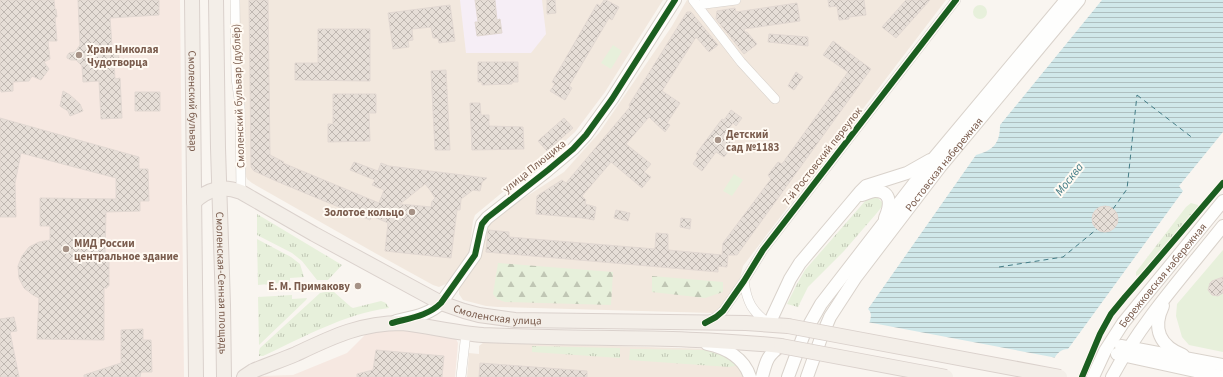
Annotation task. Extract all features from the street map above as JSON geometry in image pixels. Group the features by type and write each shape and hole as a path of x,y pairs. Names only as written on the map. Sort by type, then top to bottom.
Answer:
{"main road":[{"name":"Смоленский бульвар","path":"192,0 194,202"},
{"path":"216,0 220,189"},
{"name":"улица Плющиха","path":"392,322 426,314 435,309 441,303 475,255 482,224 487,218 573,149 586,135 612,99 675,0"},
{"name":"Ростовская набережная","path":"788,377 804,334 821,304 933,159 1066,0"},
{"name":"Ростовская набережная","path":"807,377 830,317 856,277 940,167 1079,0"},
{"path":"769,324 784,291 800,263 860,192 866,186 907,172 933,159"},
{"name":"Смоленская-Сенная площадь","path":"220,189 224,377"},
{"name":"Смоленская улица","path":"194,202 202,195 210,191 229,189 241,192 314,234 441,303 479,315 516,320 769,324 788,326 1060,377"},
{"path":"850,204 863,195 875,191 883,193 888,198 890,204 882,225"},
{"name":"Бережковская набережная","path":"1093,377 1123,323 1223,201"},
{"path":"194,202 196,377"},
{"name":"Бережковская набережная","path":"1112,377 1137,334 1223,226"},
{"path":"1168,295 1158,319 1158,333 1165,344 1173,350 1180,354 1199,360"},
{"name":"Смоленская улица","path":"244,377 345,332 392,322 488,335 691,339 755,343 781,346 946,377"},
{"path":"691,339 717,346 730,352 746,367 750,377"},
{"path":"762,377 768,358 773,351 781,346"},
{"path":"1108,348 1172,356 1223,365"},
{"path":"1126,351 1223,377"}],"street":[{"name":"Смоленский бульвар (дублёр)","path":"235,0 236,78 240,106 241,192"},
{"path":"695,2 736,0"},
{"name":"7-й Ростовский переулок","path":"705,323 723,311 763,250 956,0"},
{"path":"695,2 741,62 776,99"},
{"path":"744,281 748,302 757,314 769,324"},
{"path":"461,377 466,333"}],"shaded area":[{"path":"0,0 180,0 184,377 0,377"},
{"path":"237,0 663,0 605,92 575,132 540,162 510,182 504,191 475,215 469,254 448,283 439,287 375,253 247,179 245,174 239,86"},
{"path":"460,0 542,0 546,34 531,53 466,53"},
{"path":"687,0 946,0 743,266 740,278 731,295 721,309 713,313 498,307 486,306 463,300 459,294 459,286 484,231 495,217 564,172 599,133 672,26"},
{"path":"391,330 416,331 456,339 458,343 455,377 257,377 293,375 347,353 366,334"},
{"path":"484,342 712,349 732,357 746,377 467,377 469,353 479,354 479,346"}],"green space":[{"path":"977,5 983,5 987,9 987,15 983,19 977,19 973,15 973,9"},
{"path":"613,45 622,51 611,69 601,63"},
{"path":"734,174 743,180 732,196 723,191"},
{"path":"872,196 878,198 884,204 844,251 808,287 798,307 787,304 805,270 866,200"},
{"path":"1191,203 1198,205 1198,208 1155,260 1141,274 1136,276 1136,272 1186,207"},
{"path":"257,214 342,265 328,280 317,280 302,261 292,253 257,235"},
{"path":"257,239 291,257 300,264 304,277 290,278 290,282 258,285"},
{"path":"1223,250 1223,352 1189,345 1182,337 1176,316 1177,304"},
{"path":"498,263 613,272 611,305 505,302 497,299 493,294"},
{"path":"652,276 723,282 723,292 705,298 652,292"},
{"path":"330,291 334,292 353,308 381,301 386,303 389,308 356,315 324,327 263,356 259,356 260,348 320,293"},
{"path":"292,295 292,299 307,298 259,345 258,297"},
{"path":"532,346 620,348 620,358 532,352"},
{"path":"705,348 712,349 740,365 729,367 629,360 630,349 704,350"}],"water":[{"name":"Москва","path":"1102,0 1223,0 1223,132 1179,186 1183,191 1068,349 1059,352 1056,355 1047,377 845,377 870,321 871,313 868,309 976,155 987,151 995,145 999,137 1000,125"}],"pier":[{"path":"867,322 1057,358 1049,377 843,377"}],"building":[{"path":"0,0 54,0 57,17 55,17 57,41 48,41 50,59 44,62 49,69 41,80 32,76 29,81 13,82 13,91 1,92 0,90"},
{"path":"78,0 159,0 159,15 110,18 112,46 118,45 119,61 114,61 115,79 120,78 122,118 101,119 99,81 83,82 82,66 76,60 67,58 69,53 75,52 80,45"},
{"path":"249,0 268,0 270,155 284,162 283,163 379,203 384,190 372,185 375,180 350,170 354,162 378,171 381,163 389,166 487,178 482,182 480,191 473,190 461,199 460,210 457,210 451,258 385,251 388,223 372,216 370,220 276,181 254,171 251,167","holes":["425,184 435,198 432,201 431,207 400,204"]},
{"path":"475,0 495,0 497,20 500,19 502,33 477,36 475,22 478,22"},
{"path":"547,0 555,0 556,13 547,14"},
{"path":"604,0 619,7 612,20 609,18 569,86 572,88 565,100 550,91 555,84 552,82 597,4 600,6"},
{"path":"828,0 864,0 866,15 839,20 837,6 829,7"},
{"path":"906,0 930,0 896,38 882,27"},
{"path":"797,3 800,21 744,29 745,32 747,32 757,44 744,54 716,19 717,11 735,8 736,12"},
{"path":"450,5 455,41 439,43 438,38 433,38 431,27 412,29 413,40 408,41 409,47 393,49 388,13"},
{"path":"687,12 691,12 718,45 709,52 696,37 662,91 680,103 667,123 670,125 665,132 649,117 626,144 651,164 644,172 651,177 642,188 611,162 582,196 586,200 585,204 596,207 594,220 536,214 537,196 562,180 566,183 630,107 629,105"},
{"path":"318,29 370,29 370,81 295,80 295,63 318,63"},
{"path":"769,34 808,37 808,46 768,42"},
{"path":"833,41 871,69 737,255 728,255 727,267 718,266 718,272 486,252 488,230 509,232 509,237 655,249 656,233 668,234 668,250 722,255 723,243 771,179 768,175 778,162 782,164 848,72 823,55"},
{"path":"478,62 518,62 518,82 512,82 512,84 482,85 482,82 478,82"},
{"path":"446,70 450,150 435,150 431,71"},
{"path":"796,72 803,77 794,90 788,86"},
{"path":"63,91 80,104 83,111 70,116 68,111 60,106"},
{"path":"135,92 160,92 160,111 135,111"},
{"path":"333,94 376,94 376,113 369,113 370,141 328,142 328,124 333,124"},
{"path":"470,103 480,103 481,115 489,115 489,126 523,127 524,149 472,150"},
{"name":"Детский сад №1183","path":"731,110 742,118 736,126 733,123 723,136 734,144 724,157 716,152 702,171 693,164 698,156 696,154 722,119 724,120"},
{"name":"МИД России центральное здание","path":"0,118 139,157 139,169 148,169 149,201 140,201 140,211 106,212 105,252 107,253 107,256 109,256 109,286 104,288 104,340 37,339 39,298 24,288 19,278 18,266 22,256 29,247 39,242 50,240 50,226 40,226 40,198 116,199 116,178 21,153 15,183 16,217 0,217"},
{"path":"564,118 573,128 547,151 538,141"},
{"path":"1105,206 1114,210 1118,219 1114,228 1105,232 1096,228 1092,219 1096,210"},
{"path":"616,210 630,213 628,221 614,218"},
{"path":"681,218 691,219 690,229 680,227"},
{"path":"1223,277 1223,293 1218,296 1212,295 1208,290 1210,283"},
{"path":"14,317 17,331 10,332 19,377 0,377 0,319"},
{"path":"143,329 143,340 151,340 152,372 141,372 140,377 84,377 84,375 121,363 121,330"},
{"path":"376,350 444,356 442,377 357,377 357,374 373,370"},
{"path":"480,363 587,371 587,377 479,377"}],"ferry route":[{"path":"1137,95 1194,139"},
{"path":"1113,209 1127,189 1137,95"},
{"path":"999,267 1063,257 1097,229"}],"cycle path":[{"path":"392,323 425,314 441,303 475,255 482,224 487,218 573,149 586,135 612,99 675,0"},
{"path":"705,323 723,311 763,250 956,0"},
{"path":"1082,377 1100,334 1111,314 1223,183"}],"place":[{"name":"Храм Николая Чудотворца","path":"79,55"},
{"name":"Детский сад №1183","path":"718,140"},
{"name":"Золотое кольцо","path":"412,212"},
{"name":"МИД России центральное здание","path":"66,249"},
{"name":"Е. М. Примакову","path":"358,286"}]}
